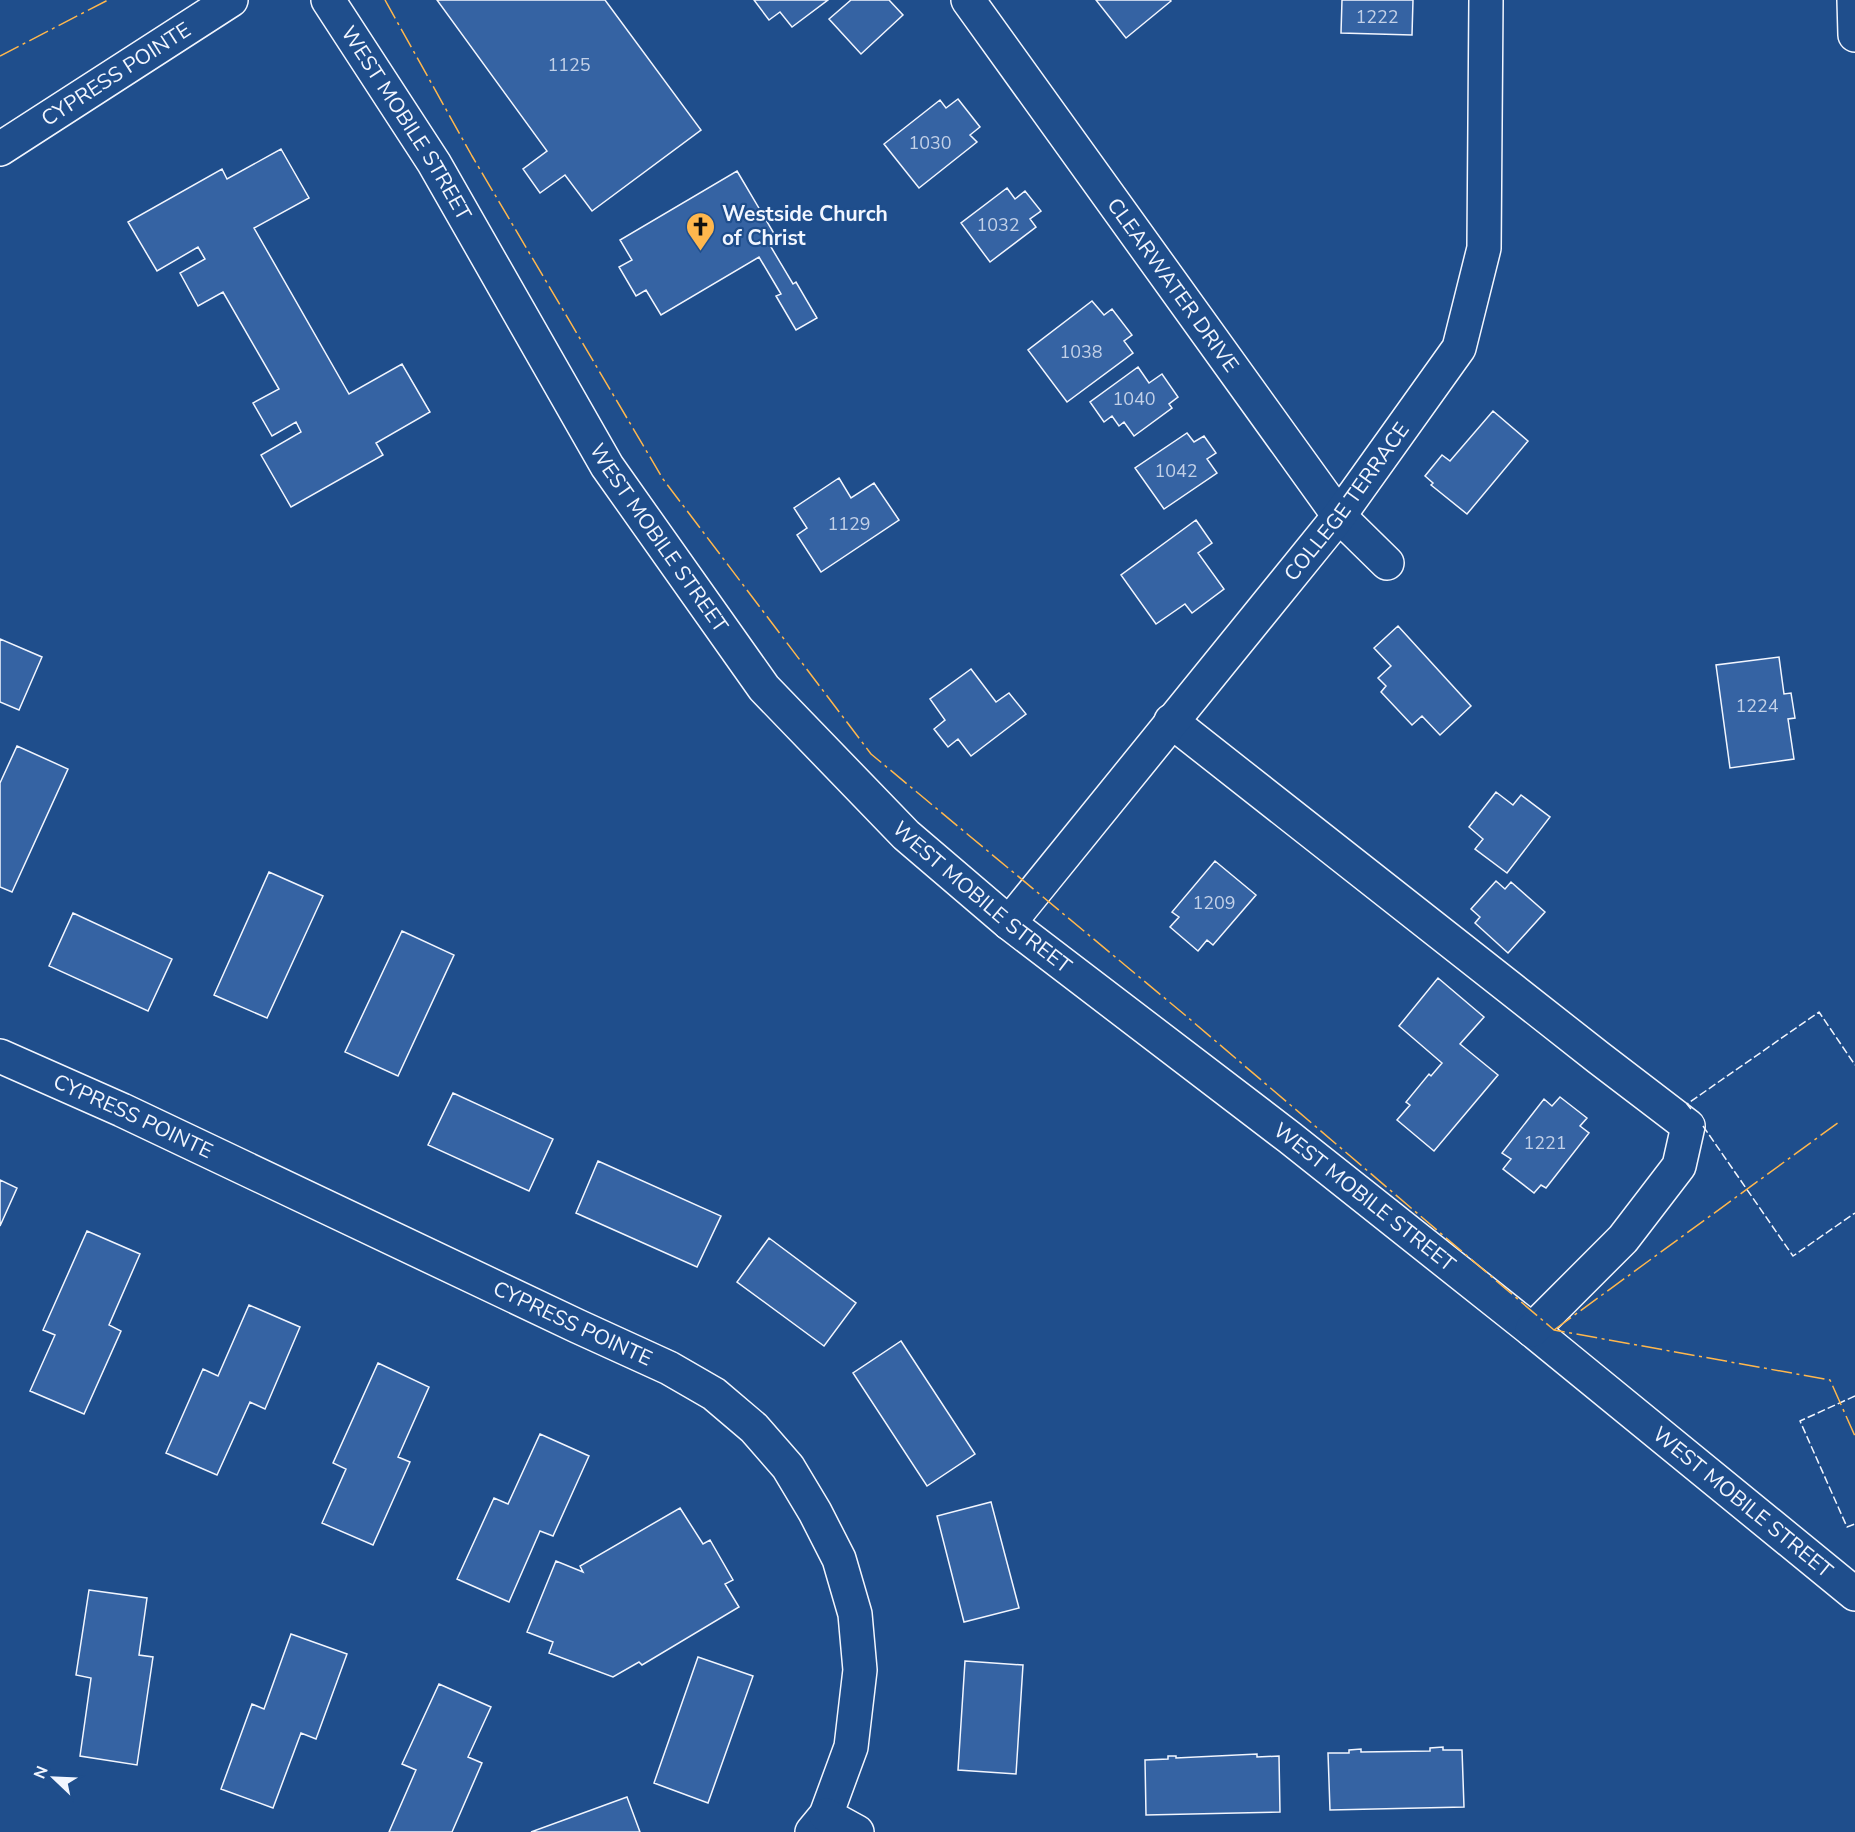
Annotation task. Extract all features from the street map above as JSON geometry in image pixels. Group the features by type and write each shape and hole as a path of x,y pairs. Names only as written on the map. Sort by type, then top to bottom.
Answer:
{"street":[{"name":"CYPRESS POINTE","path":"0,149 231,0"},
{"name":"WEST MOBILE STREET","path":"328,0 434,163 607,466 764,688 906,835 1009,923 1289,1137 1532,1330 1855,1594"},
{"name":"CLEARWATER DRIVE","path":"968,0 1339,516 1387,563"},
{"name":"COLLEGE TERRACE","path":"1009,923 1339,516 1458,348 1484,248 1486,0"},
{"path":"1854,0 1855,35"},
{"path":"1171,721 1688,1126 1679,1166 1630,1230 1532,1330"},
{"name":"CYPRESS POINTE","path":"0,1056 122,1110 669,1368 714,1394 754,1428 789,1467 815,1512 839,1559 855,1614 860,1670 851,1747 819,1823 858,1832"}],"building":[{"path":"437,0 605,0 701,130 592,211 565,175 540,193 523,169 547,151"},
{"path":"754,0 828,0 792,27 780,12 769,20"},
{"path":"851,0 889,0 903,15 861,54 829,19"},
{"path":"1096,0 1170,0 1171,1 1126,38"},
{"path":"1342,0 1413,0 1412,35 1341,33"},
{"path":"958,99 980,127 970,135 977,142 919,188 884,144 940,100 946,108"},
{"path":"281,149 309,198 254,228 349,394 402,364 430,412 376,443 383,455 291,507 261,455 301,432 296,422 272,436 253,403 279,389 223,292 198,306 180,273 205,259 198,247 157,271 128,222 222,169 227,179"},
{"name":"Westside Church of Christ","path":"737,171 779,242 771,247 793,284 796,282 817,318 796,330 776,296 781,294 759,257 661,315 646,290 636,296 619,267 632,260 620,240"},
{"path":"1007,188 1015,199 1025,191 1041,211 1030,219 1036,227 990,262 961,223"},
{"path":"1092,301 1104,315 1112,309 1132,335 1124,341 1133,353 1067,402 1028,350"},
{"path":"1138,367 1149,383 1162,374 1178,397 1169,404 1172,408 1134,436 1124,422 1119,426 1112,416 1104,422 1090,402"},
{"path":"1493,411 1528,441 1467,514 1431,485 1433,483 1425,476 1442,455 1450,461"},
{"path":"1187,433 1194,442 1204,436 1216,453 1207,459 1217,473 1164,509 1135,468"},
{"path":"839,478 851,498 874,483 899,520 821,572 797,535 807,528 794,508"},
{"path":"1196,520 1212,543 1198,553 1224,589 1192,613 1185,604 1156,624 1121,575"},
{"path":"1398,626 1471,706 1440,735 1422,716 1412,725 1381,692 1386,686 1378,678 1391,666 1374,648"},
{"path":"0,639 42,657 19,710 0,702"},
{"path":"1779,657 1784,694 1791,693 1795,718 1788,719 1794,759 1730,768 1716,665"},
{"path":"971,669 996,702 1009,693 1026,714 971,756 958,739 948,747 934,729 945,720 930,699"},
{"path":"17,746 68,769 12,892 0,887 0,783"},
{"path":"1496,792 1513,805 1521,795 1550,817 1507,873 1475,849 1483,839 1469,827"},
{"path":"1215,861 1256,895 1213,945 1207,940 1198,951 1170,927 1179,917 1172,912"},
{"path":"269,872 323,896 267,1018 214,995"},
{"path":"1496,881 1505,889 1511,882 1545,912 1508,953 1475,923 1480,917 1471,909"},
{"path":"73,913 172,959 148,1011 49,966"},
{"path":"402,931 454,955 398,1076 345,1052"},
{"path":"1438,978 1484,1017 1460,1044 1498,1075 1434,1151 1397,1120 1410,1105 1406,1102 1429,1074 1431,1076 1442,1063 1399,1026"},
{"path":"453,1093 553,1139 529,1191 428,1145"},
{"path":"1560,1097 1587,1118 1580,1126 1589,1133 1546,1188 1541,1185 1534,1193 1503,1169 1511,1159 1502,1153 1544,1099 1552,1106"},
{"path":"598,1161 721,1216 697,1267 576,1213"},
{"path":"0,1180 17,1188 0,1226"},
{"path":"87,1231 140,1254 109,1325 121,1331 84,1414 30,1391 55,1335 43,1330"},
{"path":"769,1238 856,1303 824,1346 737,1282"},
{"path":"249,1305 300,1327 265,1409 250,1402 217,1475 166,1453 203,1369 218,1376"},
{"path":"901,1341 975,1454 927,1486 853,1373"},
{"path":"378,1363 429,1387 398,1457 410,1462 373,1545 322,1523 346,1469 333,1463"},
{"path":"540,1434 589,1456 553,1536 540,1531 509,1602 457,1579 494,1498 508,1504"},
{"path":"991,1502 1019,1608 964,1622 937,1516"},
{"path":"680,1508 703,1544 710,1540 733,1580 725,1584 739,1607 642,1665 639,1662 613,1677 549,1653 553,1642 527,1632 556,1561 583,1572 580,1566"},
{"path":"89,1590 147,1598 139,1655 153,1657 137,1765 80,1756 91,1678 76,1675"},
{"path":"291,1634 347,1654 316,1739 301,1733 273,1808 221,1789 252,1704 264,1709"},
{"path":"698,1657 753,1676 708,1803 654,1783"},
{"path":"965,1661 1023,1665 1016,1774 958,1770"},
{"path":"439,1684 491,1707 468,1757 482,1763 452,1832 389,1832 416,1770 402,1764"},
{"path":"1443,1747 1443,1750 1462,1750 1464,1807 1330,1810 1328,1753 1349,1753 1349,1750 1361,1749 1361,1752 1430,1751 1430,1748"},
{"path":"1257,1754 1257,1757 1279,1756 1280,1812 1146,1815 1145,1760 1168,1759 1168,1756 1176,1756 1176,1758"},
{"path":"627,1797 640,1832 531,1832"}],"fence":[{"path":"1691,1109 1687,1104 1819,1012 1855,1065"},
{"path":"1703,1126 1793,1256 1855,1213"},
{"path":"1855,1396 1800,1421 1847,1527 1855,1524"}],"power":[{"path":"0,56 108,0"},
{"path":"385,0 472,156 663,479 871,754 1185,1015 1554,1330 1830,1380 1855,1436"},
{"path":"1554,1330 1839,1122"}],"place":[{"name":"Westside Church of Christ","path":"701,252"}]}
